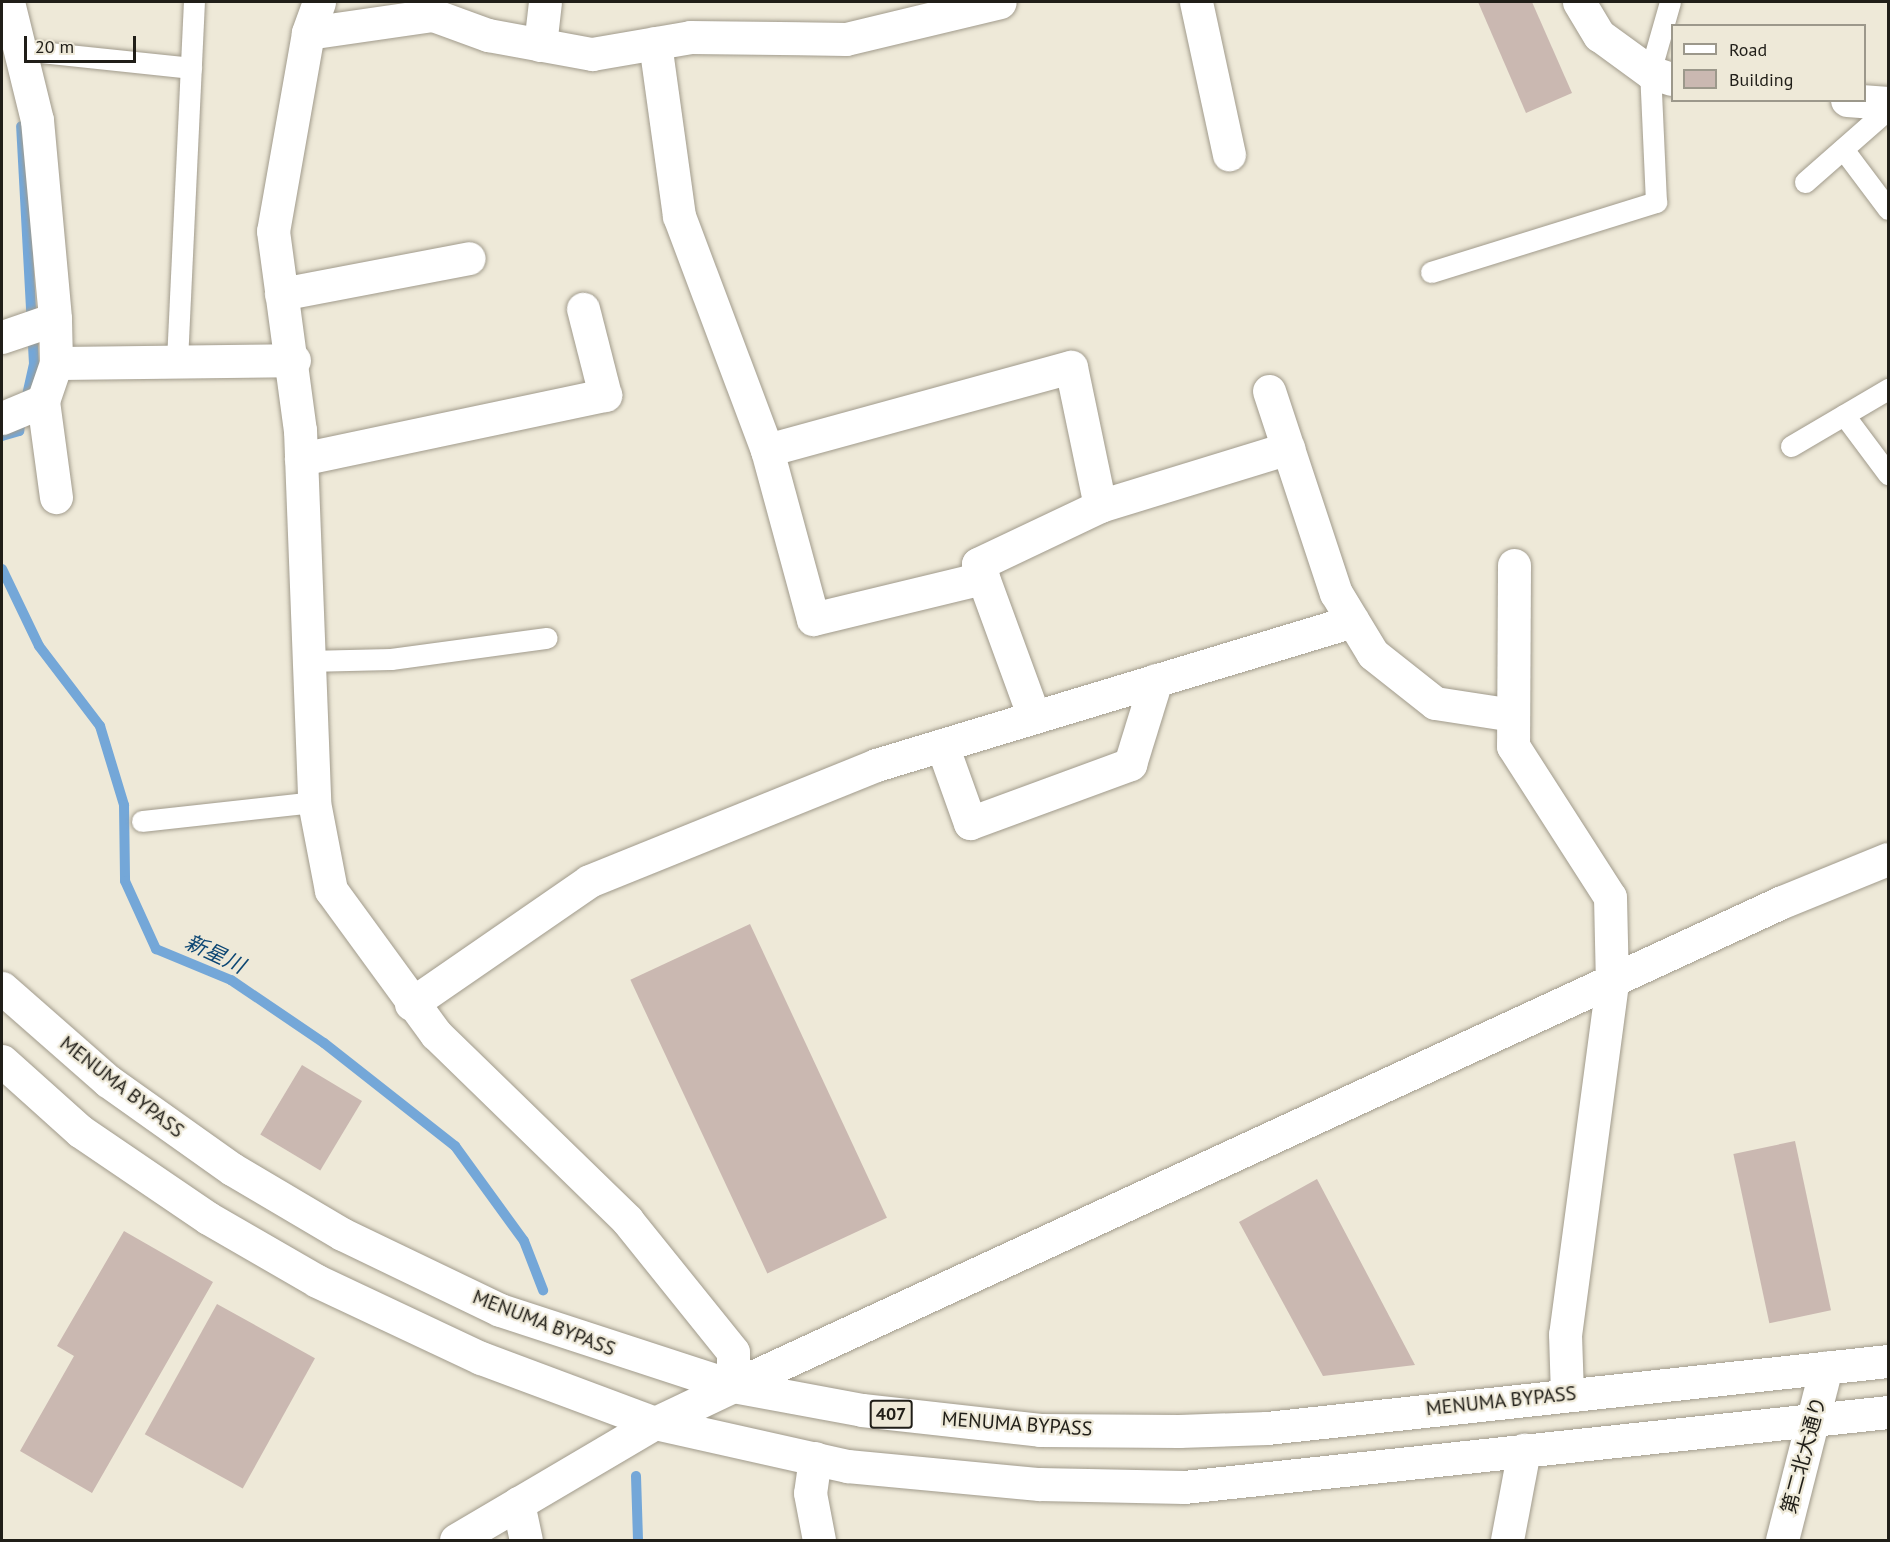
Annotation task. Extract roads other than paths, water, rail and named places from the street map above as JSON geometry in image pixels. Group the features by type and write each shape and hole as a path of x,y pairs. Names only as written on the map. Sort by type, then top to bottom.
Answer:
{"main road":[{"path":"8,2 37,120 29,328 56,363"},
{"path":"319,2 308,33 273,231 294,360 301,459 314,802 331,890 411,1005 479,1079 627,1220 733,1352 733,1386"},
{"path":"540,45 545,2"},
{"path":"308,33 433,15 540,45 591,54 690,37 846,39 1000,2"},
{"path":"1196,2 1229,154"},
{"path":"1579,2 1599,35 1661,76"},
{"path":"655,43 679,216 767,450 813,619 983,578"},
{"path":"1866,101 1888,103"},
{"path":"282,294 469,258"},
{"path":"301,459 605,395 582,309"},
{"path":"56,363 294,360"},
{"path":"56,363 24,409 56,497"},
{"path":"767,450 1071,367 1100,506"},
{"path":"1269,391 1336,593 1372,654 1435,703 1513,715"},
{"path":"1034,717 978,564 1100,506 1288,448"},
{"path":"1514,565 1513,746 1610,897 1612,983 1565,1334 1567,1394"},
{"path":"411,1005 590,881 876,765 1353,621"},
{"path":"942,745 970,823 1130,764 1156,680"},
{"path":"456,1540 656,1423 733,1386 1612,983 1782,902 1888,859"},
{"name":"MENUMA BYPASS","path":"2,988 108,1081 232,1169 342,1234 500,1310 733,1386 862,1410 1075,1430 1267,1428 1888,1361"},
{"path":"2,1061 80,1131 208,1218 317,1281 481,1358 656,1423 815,1458 1039,1484 1184,1486 1888,1412"},
{"name":"第二北大通り","path":"1782,1540 1815,1420 1826,1368"},
{"path":"1507,1540 1524,1450"},
{"path":"815,1458 810,1493 819,1540"},
{"path":"518,1503 526,1540"}],"lane":[{"path":"177,361 194,2"},
{"path":"1431,272 1656,202 1661,76 1670,2"},
{"path":"21,50 191,68"},
{"path":"1805,182 1888,109"},
{"path":"1843,149 1888,209"},
{"path":"1791,446 1888,389"},
{"path":"1844,415 1888,474"},
{"path":"307,661 391,659 547,638"},
{"path":"142,821 314,802"}],"waterway":[{"path":"2,436 19,431 34,364 21,126"},
{"name":"新星川","path":"2,569 39,646 100,726 124,805 125,881 156,949 231,980 324,1043 455,1146 524,1241 543,1290"},
{"name":"新星川","path":"636,1476 638,1540"}]}
